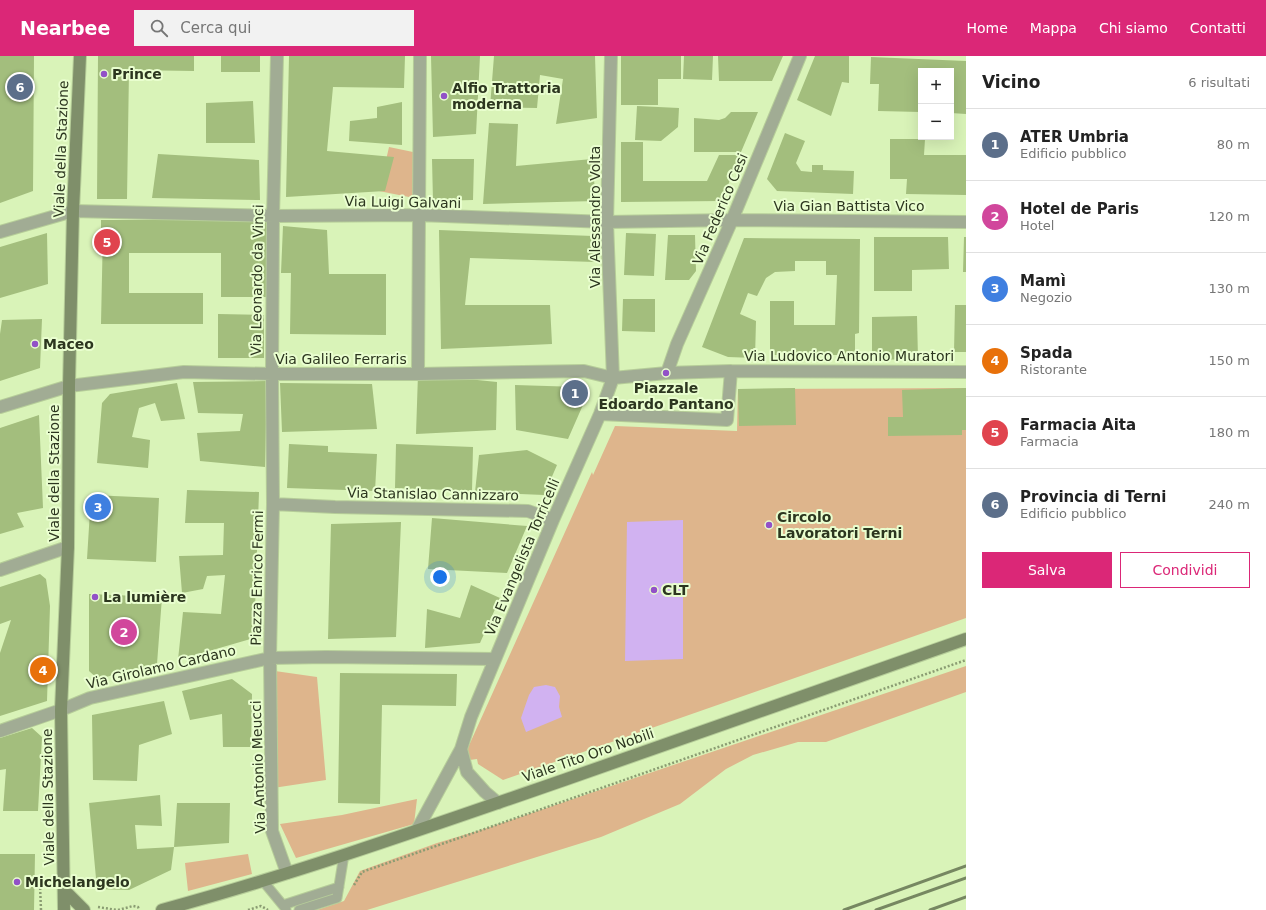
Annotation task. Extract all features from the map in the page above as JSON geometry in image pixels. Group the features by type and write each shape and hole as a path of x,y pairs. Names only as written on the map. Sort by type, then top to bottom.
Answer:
{"street":[{"name":"Viale della Stazione","path":"64,910 61,710 68,547 69,386 73,211 80,56"},
{"name":"Via Leonardo da Vinci","path":"273,504 273,216 277,56"},
{"path":"418,374 420,56"},
{"name":"Via Alessandro Volta","path":"611,56 608,222 613,378"},
{"name":"Via Federico Cesi","path":"667,373 677,344 732,220 800,56"},
{"name":"Via Luigi Galvani","path":"0,232 73,211 273,216 419,215 608,222 732,220"},
{"name":"Via Gian Battista Vico","path":"732,220 966,222"},
{"name":"Via Galileo Ferraris","path":"0,407 69,386 184,372 272,374 418,374 584,371 613,378"},
{"path":"600,414 727,420 731,371 667,373 613,378"},
{"name":"Via Ludovico Antonio Muratori","path":"731,371 966,372"},
{"name":"Via Evangelista Torricelli","path":"417,830 460,749 471,717 553,520 600,414 613,378"},
{"name":"Piazza Enrico Fermi","path":"335,507 273,504 270,658 326,657 495,660"},
{"name":"Via Stanislao Cannizzaro","path":"335,507 528,511 553,520"},
{"path":"0,570 68,547"},
{"name":"Viale Tito Oro Nobili","path":"162,910 219,895 344,855 966,640"},
{"name":"Via Girolamo Cardano","path":"0,731 61,710 90,698 270,658"},
{"name":"Via Antonio Meucci","path":"270,658 272,831 286,873"},
{"path":"460,749 467,772 485,792 498,803"},
{"path":"64,891 84,910"},
{"name":"Viale Tito Oro Nobili","path":"192,910 219,895"}],"lane":[{"path":"299,910 337,898 344,855"},
{"path":"263,881 285,908 339,887"}],"path":[{"path":"352,889 362,872 966,660"},
{"path":"118,910 133,906 138,907 139,910"},
{"path":"248,910 261,906 268,910"}],"shaded area":[{"path":"389,147 413,152 414,198 379,191"},
{"name":"Circolo Lavoratori Terni","path":"966,388 966,618 503,780 478,764 477,759 462,761 592,472 593,475 615,426 737,431 738,389"},
{"name":"CLT","path":"683,520 683,659 625,661 627,522"},
{"path":"966,666 966,692 826,742 798,742 753,755 726,769 680,804 601,837 367,910 317,910 344,901 360,871 437,843 484,829"},
{"path":"268,670 317,677 326,780 273,788"},
{"path":"546,685 555,687 560,696 559,707 562,717 526,732 521,718 529,695 534,687"},
{"path":"417,799 414,824 296,858 280,824 342,815"},
{"path":"248,854 252,874 188,891 185,863"}],"building":[{"path":"0,56 34,56 33,191 0,203"},
{"path":"98,56 194,56 194,71 129,70 127,199 97,199"},
{"path":"221,56 260,56 260,72 221,72"},
{"path":"289,56 405,56 404,88 333,87 327,151 394,157 385,191 286,197"},
{"path":"431,56 480,56 476,134 433,137"},
{"path":"494,56 595,56 597,118 556,124 563,79 540,75 537,108 490,107"},
{"path":"621,56 681,56 681,79 658,79 658,105 621,105"},
{"path":"684,56 713,56 712,80 683,79"},
{"path":"718,56 783,56 772,81 719,81"},
{"path":"815,56 849,56 849,83 842,82 831,116 797,100"},
{"path":"871,57 966,61 966,114 954,113 954,68 918,68 918,112 878,111 879,84 870,84"},
{"path":"253,101 255,143 206,143 206,103"},
{"path":"402,102 402,145 349,141 350,121 377,118 377,107"},
{"path":"637,106 679,108 678,127 661,141 635,140"},
{"path":"731,112 758,112 741,152 694,152 694,118 719,120 725,118"},
{"path":"489,123 518,124 516,166 592,159 596,201 483,204"},
{"path":"785,133 805,141 796,163 801,171 812,172 812,165 823,165 823,170 854,171 853,194 777,191 767,179"},
{"path":"890,139 925,140 924,155 966,155 966,195 906,194 907,179 890,179"},
{"path":"621,142 643,142 643,181 707,181 719,155 741,155 721,201 621,202"},
{"path":"158,154 259,160 260,200 152,198"},
{"path":"432,159 474,159 473,200 433,201"},
{"path":"101,220 267,220 267,297 221,297 221,253 129,253 129,293 203,293 203,324 101,324 103,229 101,229"},
{"path":"283,226 327,230 329,274 386,274 386,335 290,334 291,273 281,273"},
{"path":"439,230 593,236 595,262 470,258 465,305 550,305 552,344 441,349"},
{"path":"47,233 48,284 0,298 0,247"},
{"path":"626,233 656,234 654,276 624,275"},
{"path":"668,235 695,235 696,271 689,280 665,280"},
{"path":"874,237 948,237 949,269 912,270 912,291 874,291"},
{"path":"964,237 966,237 966,272 963,272"},
{"path":"744,238 860,239 859,333 855,334 855,355 770,355 770,301 794,301 794,325 835,325 837,275 826,275 826,261 795,261 795,271 775,272 766,278 757,296 748,293 740,314 756,321 755,358 728,357 702,347"},
{"path":"623,299 655,299 655,332 622,331"},
{"path":"955,305 966,305 966,352 954,352"},
{"path":"218,314 264,315 264,358 218,358"},
{"path":"917,316 918,359 872,360 872,317"},
{"path":"42,319 40,368 0,381 0,334 2,320"},
{"path":"418,374 497,382 496,430 416,434"},
{"path":"267,381 265,467 200,461 197,433 240,431 243,414 198,413 193,382"},
{"path":"177,383 185,419 161,421 155,403 139,408 132,437 150,440 148,468 97,463 102,403 110,394"},
{"path":"280,383 372,384 377,429 282,432"},
{"path":"515,385 579,387 586,398 568,439 516,430"},
{"path":"795,388 796,425 739,426 738,389"},
{"path":"966,388 966,430 962,430 962,435 888,436 888,417 903,417 902,390"},
{"path":"39,415 43,508 17,513 24,527 0,534 0,428"},
{"path":"289,444 328,446 328,452 377,454 375,491 287,488"},
{"path":"396,444 473,447 472,491 395,488"},
{"path":"527,450 557,465 544,495 475,492 479,455"},
{"path":"187,490 259,492 254,638 178,660 183,612 221,614 225,575 207,576 203,589 182,593 179,556 223,555 224,523 185,523"},
{"path":"91,495 159,498 156,562 87,559"},
{"path":"432,518 527,526 507,573 428,569"},
{"path":"401,522 396,637 328,639 331,524"},
{"path":"40,574 46,579 50,606 47,701 0,716 0,653 11,620 0,624 0,587"},
{"path":"471,585 500,598 480,643 425,648 427,609 460,618"},
{"path":"89,594 162,597 157,664 98,679 89,671"},
{"path":"340,673 457,674 456,706 382,705 380,804 338,803"},
{"path":"232,679 252,694 251,747 223,747 222,714 190,720 182,691"},
{"path":"164,701 172,734 139,745 137,781 93,780 92,715"},
{"path":"32,728 42,737 38,811 3,811 6,769 0,770 0,738"},
{"path":"160,795 162,826 135,825 137,849 174,847 171,870 129,890 97,889 89,803"},
{"path":"177,803 230,803 229,843 174,847"},
{"name":"Michelangelo","path":"0,854 35,854 34,910 0,910"}],"railway":[{"path":"844,910 966,866"},
{"path":"876,910 966,878"},
{"path":"930,910 966,897"}],"place":[{"name":"Prince","path":"104,74"},
{"name":"Provincia di Terni","path":"20,87"},
{"name":"Alfio Trattoria moderna","path":"444,96"},
{"name":"Farmacia Aita","path":"107,242"},
{"name":"Maceo","path":"35,344"},
{"name":"Piazzale Edoardo Pantano","path":"666,373"},
{"name":"ATER Umbria","path":"575,393"},
{"name":"Mamì","path":"98,507"},
{"name":"Circolo Lavoratori Terni","path":"769,525"},
{"name":"CLT","path":"654,590"},
{"name":"La lumière","path":"95,597"},
{"name":"Hotel de Paris","path":"124,632"},
{"name":"Spada","path":"43,670"},
{"name":"Michelangelo","path":"17,882"}]}
